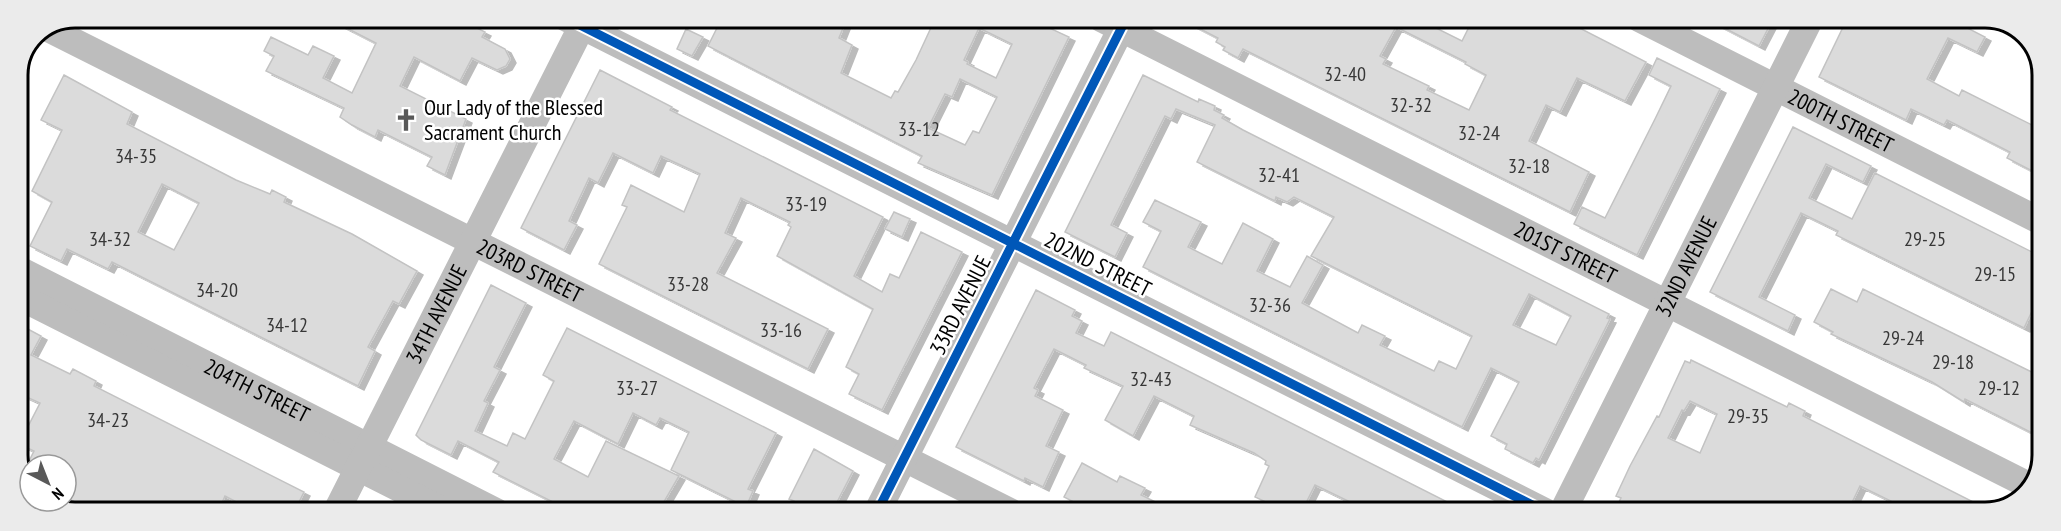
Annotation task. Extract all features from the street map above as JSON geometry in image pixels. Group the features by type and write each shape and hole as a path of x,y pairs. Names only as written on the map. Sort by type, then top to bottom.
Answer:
{"street":[{"name":"34TH AVENUE","path":"341,502 473,242 575,28"},
{"name":"202ND STREET","path":"592,28 1526,502"},
{"name":"33RD AVENUE","path":"882,502 1012,243 1114,28"},
{"name":"201ST STREET","path":"1129,28 2023,483"},
{"name":"200TH STREET","path":"1658,28 2032,217"},
{"name":"32ND AVENUE","path":"1568,502 1806,28"},
{"name":"203RD STREET","path":"56,33 991,502"},
{"name":"204TH STREET","path":"29,275 363,458 431,502"},
{"name":"204TH STREET","path":"29,301 363,458 472,502"}],"building":[{"path":"347,28 477,28 485,32 482,37 505,49 510,59 506,66 497,70 472,58 460,81 414,57 400,86 466,119 445,175 427,166 432,157 378,130 375,137 340,117 344,108 266,71 274,56 264,51 271,37 308,55 313,46 334,56 323,78 352,93 376,43"},
{"path":"717,28 843,28 839,38 852,45 841,73 891,98 895,91 898,92 931,28 979,28 1050,28 1069,37 992,195 918,163 922,156 708,46","holes":["979,28 1012,44 996,78 967,64 968,62 964,60","960,79 997,97 979,133 973,131 965,145 928,128 945,94 952,97"]},
{"path":"1199,28 1395,28 1380,56 1386,59 1383,64 1429,86 1427,90 1469,110 1486,75 1465,64 1466,62 1398,28 1436,28 1462,41 1468,28 1580,28 1646,62 1625,101 1577,78 1560,112 1546,105 1529,141 1589,172 1570,212 1243,49 1238,58 1223,50 1225,47 1216,42 1218,38"},
{"path":"1724,28 1768,28 1759,46"},
{"path":"1843,28 1968,28 1985,37 1977,52 1948,38 1927,79 1959,96 1962,90 2032,125 2032,171 2007,158 2010,152 1947,120 1944,125 1911,109 1906,120 1819,77"},
{"path":"686,29 703,37 692,56 677,49"},
{"path":"1657,58 1720,89 1637,255 1574,224 1582,207 1605,218 1655,119 1671,86 1649,75"},
{"path":"600,70 672,107 670,110 883,217 854,276 882,292 890,274 899,278 921,232 962,252 882,410 849,394 859,374 846,367 873,309 777,256 791,227 788,225 790,222 741,198 725,233 736,238 717,273 828,329 808,369 599,264 627,207 622,205 631,185 684,212 700,174 661,156 653,173 613,153 598,183 589,178 569,221 577,225 564,250 521,228"},
{"path":"64,75 132,112 127,124 236,180 270,194 272,190 286,197 284,202 352,234 417,271 399,304 393,301 368,347 375,351 358,386 112,262 108,269 67,249 61,261 30,246 52,202 32,191 62,130 41,120","holes":["162,184 199,203 174,250 138,232"]},
{"path":"1143,75 1198,102 1199,99 1215,106 1214,110 1224,115 1222,118 1243,130 1609,314 1607,318 1610,319 1539,460 1536,458 1533,463 1505,449 1507,444 1491,436 1519,382 1491,368 1462,427 1143,267 1161,231 1143,222 1155,200 1201,222 1188,247 1222,264 1243,223 1273,239 1257,271 1290,287 1307,256 1323,265 1302,303 1358,333 1362,325 1385,336 1380,345 1434,371 1439,361 1456,369 1472,336 1311,256 1334,217 1294,197 1287,202 1276,197 1275,201 1197,162 1215,125 1176,109 1171,119 1165,116 1111,225 1127,233 1115,257 1065,232","holes":["1529,294 1571,316 1556,345 1513,325"]},
{"path":"1793,127 1871,166 1863,182 1826,164 1809,198 1852,219 1875,173 2032,252 2032,311 2024,328 1836,235 1838,231 1801,213 1759,297 1795,315 1788,331 1710,292"},
{"path":"894,212 910,219 902,237 885,229"},
{"path":"491,285 526,303 494,367 500,370 484,401 488,403 475,431 507,446 513,433 525,439 554,381 543,375 567,328 776,433 748,489 753,491 748,502 736,502 671,470 689,432 660,418 656,425 633,413 618,444 574,421 554,459 588,477 606,441 679,476 664,502 553,502 493,472 499,462 458,441 451,455 421,440 416,435"},
{"path":"1831,289 1857,302 1863,289 2032,372 2032,433 1965,399 1964,402 1932,382 1831,334 1833,332 1814,322"},
{"path":"1036,290 1075,310 1072,316 1082,321 1076,333 1104,346 1111,332 1447,502 1350,502 1315,485 1306,502 1266,502 1255,497 1269,466 1265,464 1266,461 1254,453 1190,425 1194,416 1154,396 1133,436 1105,420 1123,386 1084,368 1086,365 1054,349 1034,388 1038,390 1035,396 1063,410 1046,446 1059,452 1043,487 1025,478 1024,481 956,447"},
{"path":"29,329 41,336 31,355 70,374 73,369 96,381 94,386 304,492 299,502 237,502 225,496 222,502 78,502 78,453 33,453 34,451 29,449 29,425 40,403 29,398"},
{"path":"1691,360 1787,407 1789,403 1805,411 1803,416 1973,502 1893,502 1860,486 1852,502 1619,502 1621,498 1616,496 1630,466 1657,416 1659,417 1685,361 1690,363","holes":["1690,401 1717,414 1700,453 1668,438 1682,410 1684,411"]},
{"path":"814,449 853,471 837,502 794,502 789,499"},
{"path":"1082,463 1117,482 1120,476 1145,488 1141,495 1155,502 1074,502 1064,497"}],"cycle path":[{"path":"586,28 1526,502"},
{"path":"882,502 1121,28"}],"place":[{"name":"Our Lady of the Blessed Sacrament Church","path":"406,120"}]}
